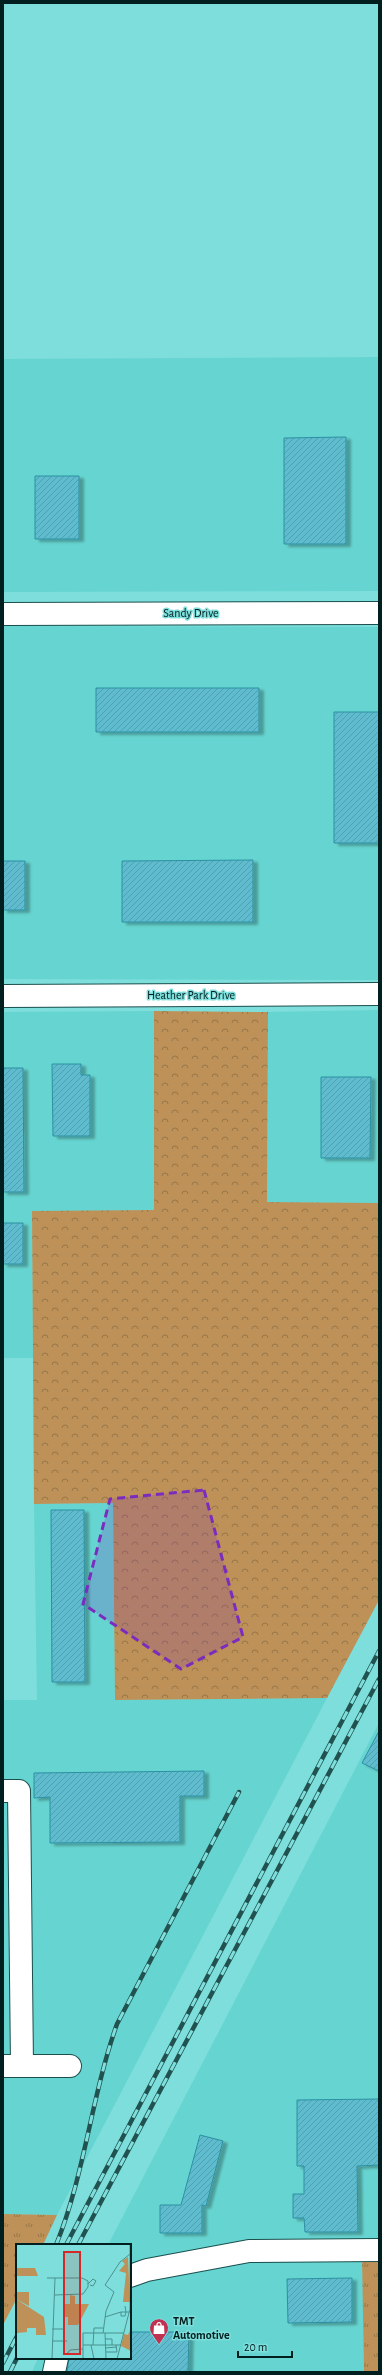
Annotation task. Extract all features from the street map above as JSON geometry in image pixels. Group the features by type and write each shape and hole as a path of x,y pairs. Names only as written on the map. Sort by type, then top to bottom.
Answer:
{"street":[{"name":"Sandy Drive","path":"3,614 379,613"},
{"name":"Heather Park Drive","path":"3,996 379,994"},
{"path":"3,1791 19,1791 12,2066 70,2066"},
{"path":"131,2276 147,2270 249,2251 379,2250"},
{"path":"54,2372 57,2359"}],"highlighted area":[{"path":"204,1490 243,1637 181,1669 83,1604 110,1499"}],"shaded area":[{"path":"379,357 379,591 3,592 3,359"},
{"path":"3,626 379,627 379,980 3,979"},
{"path":"379,1010 379,1203 267,1202 268,1012"},
{"path":"154,1011 154,1210 32,1212 33,1358 3,1358 3,1012"},
{"path":"113,1503 115,1700 327,1698 57,2215 3,2214 3,1700 37,1700 34,1504"},
{"path":"379,1723 379,2243 362,2243 364,2372 32,2372 38,2359 131,2359 131,2244 109,2244"}],"green space":[{"path":"154,1011 268,1012 267,1202 379,1203 379,1600 327,1698 115,1700 113,1503 34,1504 32,1211 154,1210"},
{"path":"3,2214 57,2215 43,2244 16,2244 16,2300 3,2325"},
{"path":"362,2258 379,2258 379,2372 364,2372"}],"building":[{"path":"346,437 346,544 284,544 284,438"},
{"path":"35,476 79,476 79,539 35,539"},
{"path":"96,688 259,688 259,732 96,732"},
{"path":"334,712 379,712 379,843 334,843"},
{"path":"253,860 253,922 122,922 122,861"},
{"path":"3,861 25,861 25,910 3,910"},
{"path":"52,1064 81,1064 81,1075 90,1075 90,1136 53,1136"},
{"path":"3,1068 23,1068 24,1192 3,1192"},
{"path":"321,1077 371,1077 370,1158 321,1158"},
{"path":"3,1223 23,1223 23,1264 3,1264"},
{"path":"51,1510 84,1510 85,1682 52,1682"},
{"path":"379,1731 379,1771 362,1763"},
{"path":"204,1771 204,1796 180,1796 180,1842 50,1843 50,1797 34,1798 34,1773"},
{"path":"379,2099 379,2165 357,2166 358,2232 305,2232 304,2218 293,2218 293,2194 304,2194 304,2166 297,2166 297,2100"},
{"path":"200,2135 223,2141 206,2206 202,2205 202,2233 160,2233 160,2205 181,2205"},
{"path":"352,2278 352,2322 288,2323 287,2279"},
{"name":"TMT Automotive","path":"131,2332 189,2332 188,2372 67,2372 69,2359 131,2359"}],"railway":[{"path":"67,2244 379,1651"},
{"path":"79,2244 379,1679"},
{"path":"56,2244 74,2191 101,2079 117,2024 239,1792"},
{"path":"3,2363 16,2338"},
{"path":"10,2372 16,2359"}],"place":[{"name":"TMT Automotive","path":"159,2345"}]}
